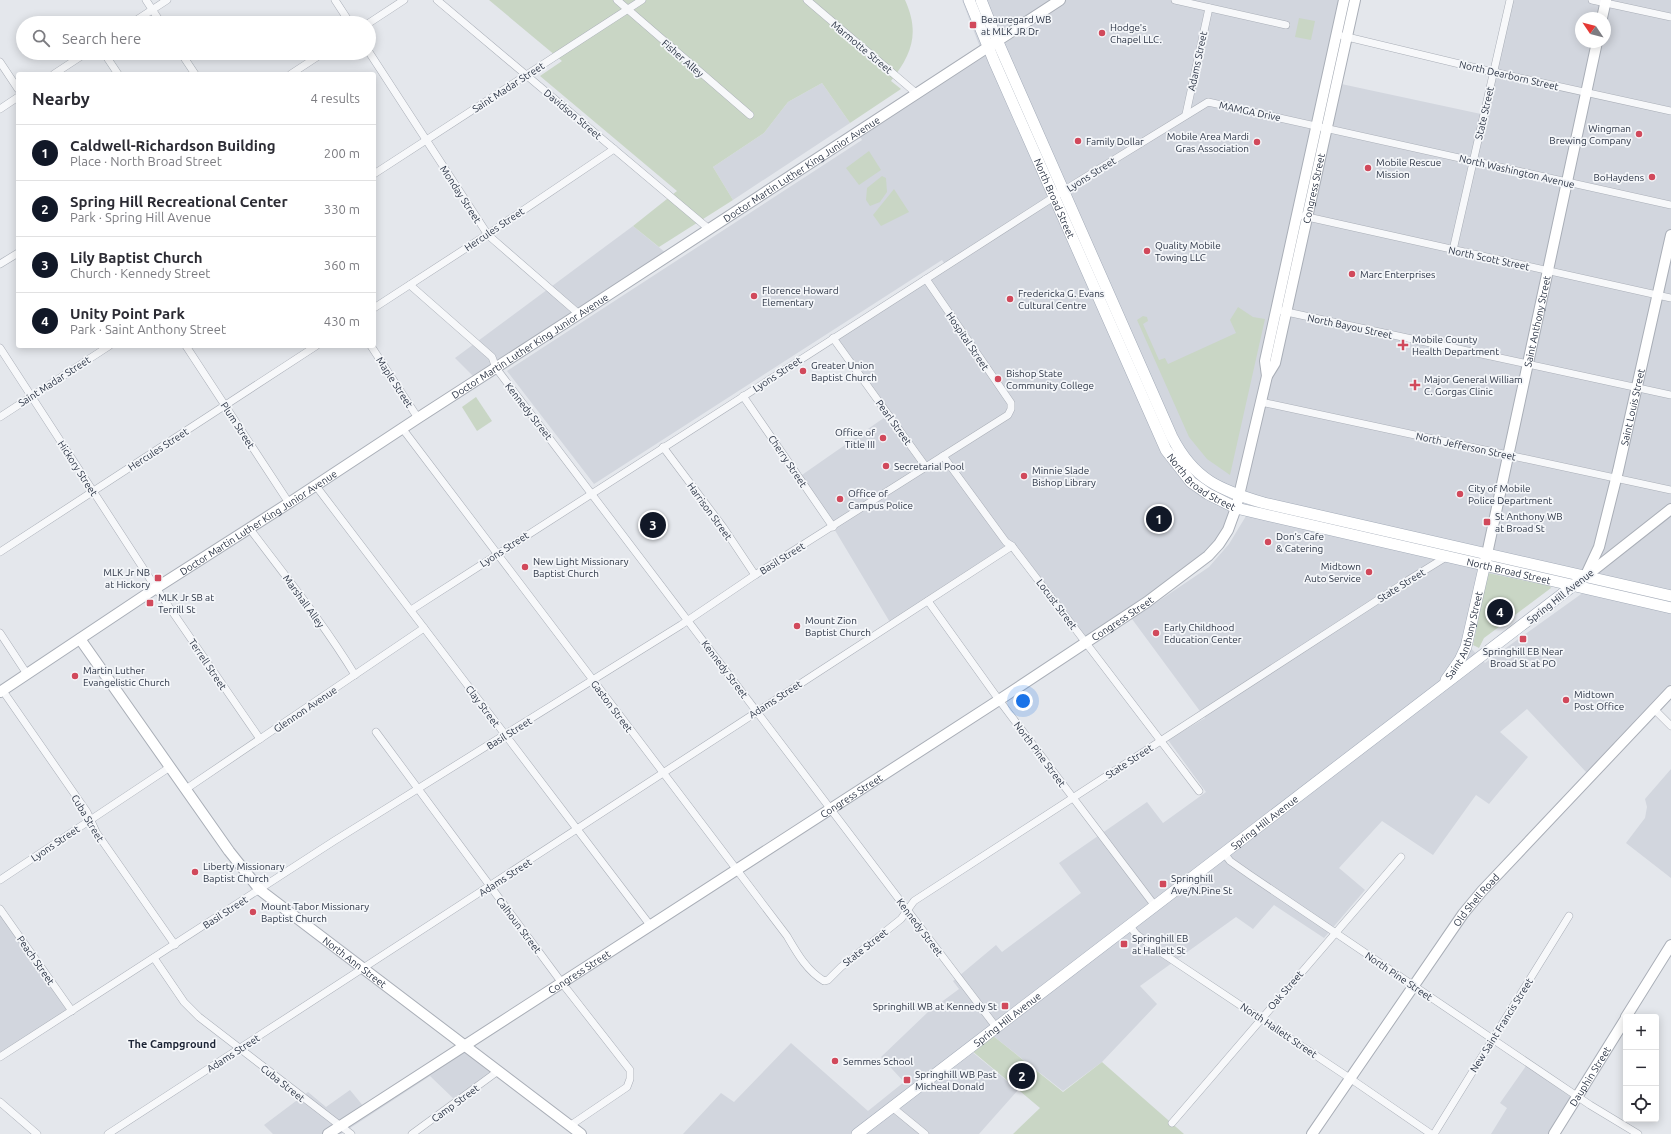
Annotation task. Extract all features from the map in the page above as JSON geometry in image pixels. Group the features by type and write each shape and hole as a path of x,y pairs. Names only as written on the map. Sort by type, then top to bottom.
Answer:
{"main road":[{"path":"969,0 992,43"},
{"path":"981,0 992,43"},
{"name":"North Broad Street","path":"992,43 1063,191 1180,453 1211,483 1224,490 1239,495 1485,560 1574,586 1671,608"},
{"name":"North Broad Street","path":"992,43 1054,197 1166,450 1191,482 1208,494 1236,508 1446,557 1485,560 1585,577 1671,596"},
{"name":"Saint Anthony Street","path":"1442,687 1460,660 1466,647 1485,560"},
{"name":"Spring Hill Avenue","path":"857,1134 1585,577"}],"street":[{"path":"146,0 157,16"},
{"path":"143,16 167,0"},
{"path":"335,0 345,16"},
{"path":"376,18 404,0"},
{"name":"Davidson Street","path":"437,0 709,229"},
{"name":"Fisher Alley","path":"617,0 750,115"},
{"name":"Saint Madar Street","path":"376,173 642,0"},
{"name":"Marmotte Street","path":"807,0 916,93"},
{"name":"Doctor Martin Luther King Junior Avenue","path":"1,691 156,588 289,504 402,428 1060,0"},
{"path":"1174,0 1286,25"},
{"name":"Congress Street","path":"1267,376 1265,361 1344,0"},
{"name":"Congress Street","path":"328,1134 999,700 1147,602 1208,556 1219,544 1228,530 1236,508 1267,376 1275,363 1355,0"},
{"name":"State Street","path":"1454,250 1510,0"},
{"path":"1592,0 1671,17"},
{"path":"1604,12 1606,2"},
{"name":"Adams Street","path":"1186,114 1209,8"},
{"name":"North Dearborn Street","path":"1336,34 1494,72 1671,111"},
{"name":"Saint Anthony Street","path":"1485,560 1596,48"},
{"path":"57,72 75,60"},
{"path":"109,60 117,72"},
{"path":"185,60 193,72"},
{"path":"294,72 312,60"},
{"name":"Monday Street","path":"374,60 488,234 579,314"},
{"path":"0,62 16,86"},
{"path":"0,109 16,98"},
{"name":"MAMGA Drive","path":"1186,114 1208,102 1316,125"},
{"name":"Lyons Street","path":"411,610 833,338 1186,114"},
{"name":"North Washington Avenue","path":"1316,125 1671,205"},
{"name":"Hercules Street","path":"376,307 488,234 614,149"},
{"name":"North Scott Street","path":"1297,214 1671,298"},
{"name":"Saint Louis Street","path":"1585,577 1599,547 1617,478 1671,235"},
{"path":"0,264 16,253"},
{"name":"Hospital Street","path":"926,279 1011,403"},
{"name":"Kennedy Street","path":"410,285 492,357 496,368 996,1027"},
{"name":"North Bayou Street","path":"1276,309 1671,395"},
{"name":"Pearl Street","path":"833,338 926,467"},
{"name":"Hickory Street","path":"0,348 156,588"},
{"name":"Saint Madar Street","path":"0,417 106,348"},
{"name":"Plum Street","path":"187,348 289,504"},
{"name":"Hercules Street","path":"0,552 313,348"},
{"name":"Maple Street","path":"372,348 418,418"},
{"name":"Cherry Street","path":"743,396 832,527"},
{"name":"North Jefferson Street","path":"1261,402 1671,490"},
{"name":"Basil Street","path":"0,1057 418,789 688,620 755,575 1008,415 1011,409 1011,403"},
{"name":"Gaston Street","path":"402,428 787,936 800,958 819,978 824,981"},
{"name":"Harrison Street","path":"663,447 723,527 755,575"},
{"name":"Locust Street","path":"943,456 1006,542 1012,546 1199,791"},
{"name":"Clay Street","path":"316,486 650,925"},
{"name":"Spring Hill Avenue","path":"1585,577 1671,509"},
{"name":"Marshall Alley","path":"250,529 308,605 355,675"},
{"path":"928,601 1012,546"},
{"name":"State Street","path":"824,981 828,980 841,967 901,919 914,901 1446,557"},
{"name":"Terrell Street","path":"156,588 260,739"},
{"name":"Adams Street","path":"108,1134 928,601"},
{"name":"North Pine Street","path":"928,601 999,700 1155,906"},
{"name":"Glennon Avenue","path":"186,789 424,628"},
{"path":"0,633 27,674"},
{"name":"North Ann Street","path":"80,639 229,851 260,890 581,1134"},
{"name":"Cuba Street","path":"1,691 87,812 96,832 175,945"},
{"name":"Old Shell Road","path":"1312,1134 1463,914 1482,891 1671,691"},
{"path":"1654,709 1671,726"},
{"name":"Calhoun Street","path":"376,732 562,983 630,1070 630,1079 626,1087 571,1126"},
{"name":"Lyons Street","path":"0,880 170,767"},
{"name":"North Pine Street","path":"1224,853 1230,861 1414,986 1577,1096 1638,1134"},
{"name":"Oak Street","path":"1172,1123 1401,857"},
{"name":"Peach Street","path":"0,909 72,1011"},
{"name":"New Saint Francis Street","path":"1434,1134 1569,916"},
{"name":"North Hallett Street","path":"1129,925 1136,934 1156,949 1261,1018 1431,1134"},
{"name":"Dauphin Street","path":"1628,1014 1671,945"},
{"name":"Cuba Street","path":"154,958 184,1002 199,1017 351,1134"},
{"name":"Dauphin Street","path":"1554,1134 1623,1022"},
{"name":"Camp Street","path":"412,1134 498,1071"},
{"path":"0,1102 37,1134"},
{"path":"892,1107 925,1134"}],"shaded area":[{"path":"962,0 1351,0 1332,82 1481,114 1507,0 1671,0 1671,684 1587,773 1527,709 1500,732 1528,757 1489,804 1476,795 1433,855 1382,821 1339,868 1365,890 1324,938 1274,905 1253,929 1236,917 1140,986 1157,1004 1102,1062 1063,1091 992,1035 971,1051 1018,1090 979,1134 683,1134 721,1093 734,1102 791,1043 868,1111 904,1082 881,1057 928,1012 959,989 953,981 996,945 1002,952 1081,893 1059,863 1147,802 1163,823 1206,792 1168,740 1205,718 1132,619 1209,567 1229,544 1246,516 1235,512 1219,544 1086,642 1012,546 891,624 833,527 799,477 888,415 833,338 946,266 942,260 594,484 507,371 862,140 857,132 981,50","holes":["1488,573 1584,592 1485,663 1464,641"]},
{"path":"822,83 850,123 733,200 713,167 764,133 788,102"},
{"path":"633,226 666,253 475,378 455,358"},
{"path":"1671,769 1671,878 1626,843 1645,818 1647,807 1645,799"},
{"path":"0,909 72,1011 0,1057"},
{"path":"459,1044 494,1071 454,1099 430,1076 341,1134 273,1134 264,1125 308,1092 326,1107 350,1090 364,1107"},
{"path":"1526,1066 1572,1097 1548,1134 1491,1134 1507,1108 1500,1103"}],"green space":[{"path":"489,0 905,0 910,12 913,33 909,52 891,81 901,89 850,123 822,83 788,102 764,133 713,167 733,200 659,247 633,226 677,191 540,76 562,61"},
{"path":"1299,18 1315,21 1311,40 1295,37"},
{"path":"869,151 881,170 859,185 846,168"},
{"path":"882,176 886,178 887,192 880,202 870,206 866,200 867,188"},
{"path":"894,189 909,212 881,226 873,215"},
{"path":"1238,307 1253,317 1265,319 1230,475 1207,459 1189,437 1137,320 1143,316 1147,317 1148,321 1143,324 1159,360 1165,358 1168,364 1236,333 1230,320"},
{"path":"476,397 492,421 477,431 462,407"},
{"path":"1488,573 1550,586 1551,588 1484,638 1479,648 1473,645"},
{"path":"992,1035 1063,1092 1102,1062 1184,1134 1013,1134 1040,1108 971,1050"}],"place":[{"name":"Beauregard WB at MLK JR Dr","path":"973,25"},
{"name":"Hodge's Chapel LLC.","path":"1102,33"},
{"name":"Wingman Brewing Company","path":"1639,134"},
{"name":"Family Dollar","path":"1078,141"},
{"name":"Mobile Area Mardi Gras Association","path":"1257,142"},
{"name":"Mobile Rescue Mission","path":"1368,168"},
{"name":"BoHaydens","path":"1652,177"},
{"name":"Quality Mobile Towing LLC","path":"1147,251"},
{"name":"Marc Enterprises","path":"1352,274"},
{"name":"Florence Howard Elementary","path":"754,296"},
{"name":"Fredericka G. Evans Cultural Centre","path":"1010,299"},
{"name":"Mobile County Health Department","path":"1403,345"},
{"name":"Greater Union Baptist Church","path":"803,371"},
{"name":"Bishop State Community College","path":"998,379"},
{"name":"Major General William C. Gorgas Clinic","path":"1415,385"},
{"name":"Office of Title III","path":"883,438"},
{"name":"Secretarial Pool","path":"886,466"},
{"name":"Minnie Slade Bishop Library","path":"1024,476"},
{"name":"City of Mobile Police Department","path":"1460,494"},
{"name":"Office of Campus Police","path":"840,499"},
{"name":"Caldwell-Richardson Building","path":"1159,519"},
{"name":"St Anthony WB at Broad St","path":"1487,522"},
{"name":"Lily Baptist Church","path":"653,525"},
{"name":"Don's Cafe & Catering","path":"1268,542"},
{"name":"New Light Missionary Baptist Church","path":"525,567"},
{"name":"Midtown Auto Service","path":"1369,572"},
{"name":"MLK Jr NB at Hickory","path":"158,578"},
{"name":"MLK Jr SB at Terrill St","path":"150,603"},
{"name":"Unity Point Park","path":"1500,612"},
{"name":"Mount Zion Baptist Church","path":"797,626"},
{"name":"Early Childhood Education Center","path":"1156,633"},
{"name":"Springhill EB Near Broad St at PO","path":"1523,639"},
{"name":"Martin Luther Evangelistic Church","path":"75,676"},
{"name":"Midtown Post Office","path":"1566,700"},
{"name":"Liberty Missionary Baptist Church","path":"195,872"},
{"name":"Springhill Ave/N.Pine St","path":"1163,884"},
{"name":"Mount Tabor Missionary Baptist Church","path":"253,912"},
{"name":"Springhill EB at Hallett St","path":"1124,944"},
{"name":"Springhill WB at Kennedy St","path":"1005,1006"},
{"name":"Semmes School","path":"835,1061"},
{"name":"Spring Hill Recreational Center","path":"1022,1076"},
{"name":"Springhill WB Past Micheal Donald","path":"907,1080"}],"district":[{"name":"The Campground","path":"172,1044"}]}
